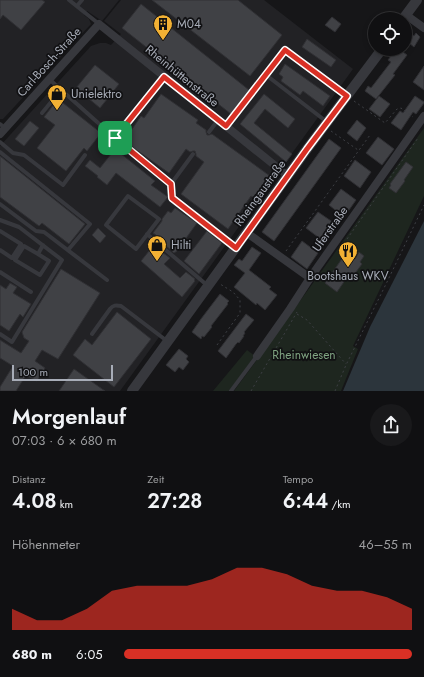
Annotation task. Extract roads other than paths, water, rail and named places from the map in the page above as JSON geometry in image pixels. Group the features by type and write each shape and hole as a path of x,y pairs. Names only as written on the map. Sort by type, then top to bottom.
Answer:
{"street":[{"path":"408,12 417,0"},
{"path":"412,21 424,28"},
{"name":"Rheinhüttenstraße","path":"99,24 288,176"},
{"name":"Carl-Bosch-Straße","path":"2,129 99,24"},
{"name":"Rheingaustraße","path":"132,391 288,176 351,99 378,56"},
{"name":"Uferstraße","path":"257,356 424,116"},
{"path":"247,233 310,278"}],"lane":[{"path":"69,0 99,24"},
{"path":"77,6 82,0"},
{"path":"226,126 285,50 351,99"},
{"path":"266,75 329,126"},
{"path":"115,138 164,77"},
{"path":"49,79 115,138 171,184"},
{"path":"42,113 61,90"},
{"path":"209,132 218,120"},
{"path":"0,142 13,153 24,155 63,185 85,156"},
{"path":"0,152 90,224 68,250"},
{"path":"193,154 171,184 172,198 236,248"},
{"path":"128,196 159,219 147,234 136,249 106,225 128,196"},
{"path":"0,204 36,231 44,232 107,280"},
{"path":"0,220 19,227 62,260 12,342 0,334"},
{"path":"0,230 21,244 12,258 0,250"},
{"path":"147,234 208,286"},
{"path":"38,254 43,245"},
{"path":"24,246 38,254 49,261 40,276 15,260 24,246"},
{"path":"0,272 31,292"},
{"path":"92,334 110,309 117,305 121,306 168,342"},
{"path":"232,391 257,356"}],"place":[{"name":"M04","path":"163,41"},
{"name":"Unielektro","path":"57,111"},
{"name":"Hilti","path":"157,262"},
{"name":"Bootshaus WKV","path":"348,268"}],"park label":[{"name":"Rheinwiesen","path":"304,355"}]}
